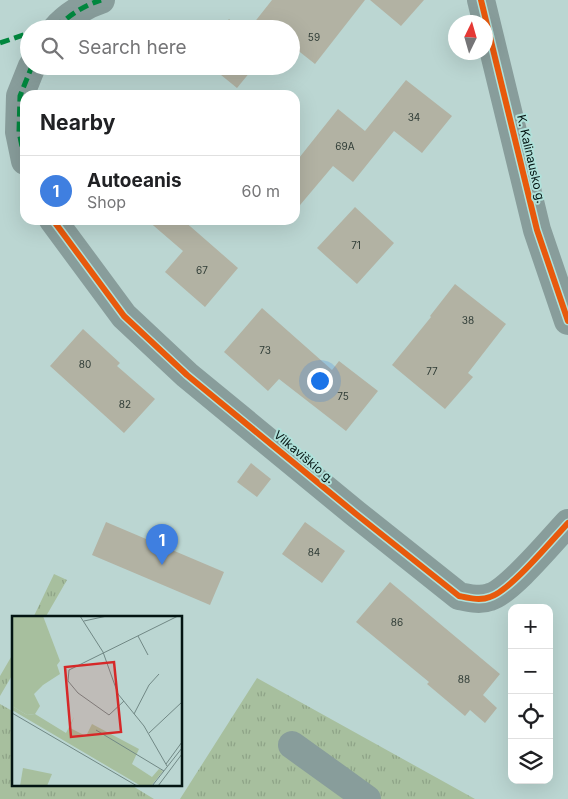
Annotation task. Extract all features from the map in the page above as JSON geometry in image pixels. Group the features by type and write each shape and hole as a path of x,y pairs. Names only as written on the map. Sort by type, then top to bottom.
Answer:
{"street":[{"path":"65,20 91,3 101,0"},
{"name":"K. Kalinausko g.","path":"481,0 536,230 568,321"},
{"path":"22,90 28,75"},
{"path":"20,96 20,137"},
{"name":"Vilkaviškio g.","path":"58,225 124,316 203,388 459,596 474,599 489,598 504,590 568,523"},
{"path":"292,745 367,799"}],"green space":[{"path":"54,574 67,580 46,616 34,616"},
{"path":"12,655 12,675 0,696 0,676"},
{"path":"257,678 475,799 180,799"},
{"path":"0,704 12,711 12,786 133,786 154,799 0,799"}],"building":[{"path":"272,0 365,0 315,64 300,52 300,20 256,20"},
{"path":"370,0 424,0 401,26"},
{"path":"221,75 248,75 237,88"},
{"path":"406,80 452,116 422,153 394,131 353,182 333,166 300,205 300,157 338,109 365,131"},
{"path":"355,207 394,243 357,284 317,248"},
{"path":"153,225 189,225 238,268 205,307 165,272 183,251"},
{"path":"455,284 506,324 468,373 473,377 445,409 392,365"},
{"path":"262,308 332,370 339,361 378,391 346,431 279,379 268,391 224,352"},
{"path":"83,329 120,363 117,366 155,399 124,433 50,366"},
{"path":"251,463 271,479 257,497 237,482"},
{"path":"106,522 224,572 210,605 92,555"},
{"path":"305,522 345,551 322,583 282,554"},
{"path":"390,582 500,674 483,695 497,708 485,723 470,710 465,716 427,684 429,682 356,622"}],"marked path":[{"path":"65,20 101,0"},
{"path":"0,43 20,36"},
{"path":"22,90 28,75"},
{"path":"20,96 20,137"}],"cycle path":[{"path":"481,0 537,230 568,321"},
{"path":"57,225 124,316 187,375 459,596 482,599 498,593 519,575 568,523"}],"place":[{"name":"Autoeanis","path":"162,565"}]}
